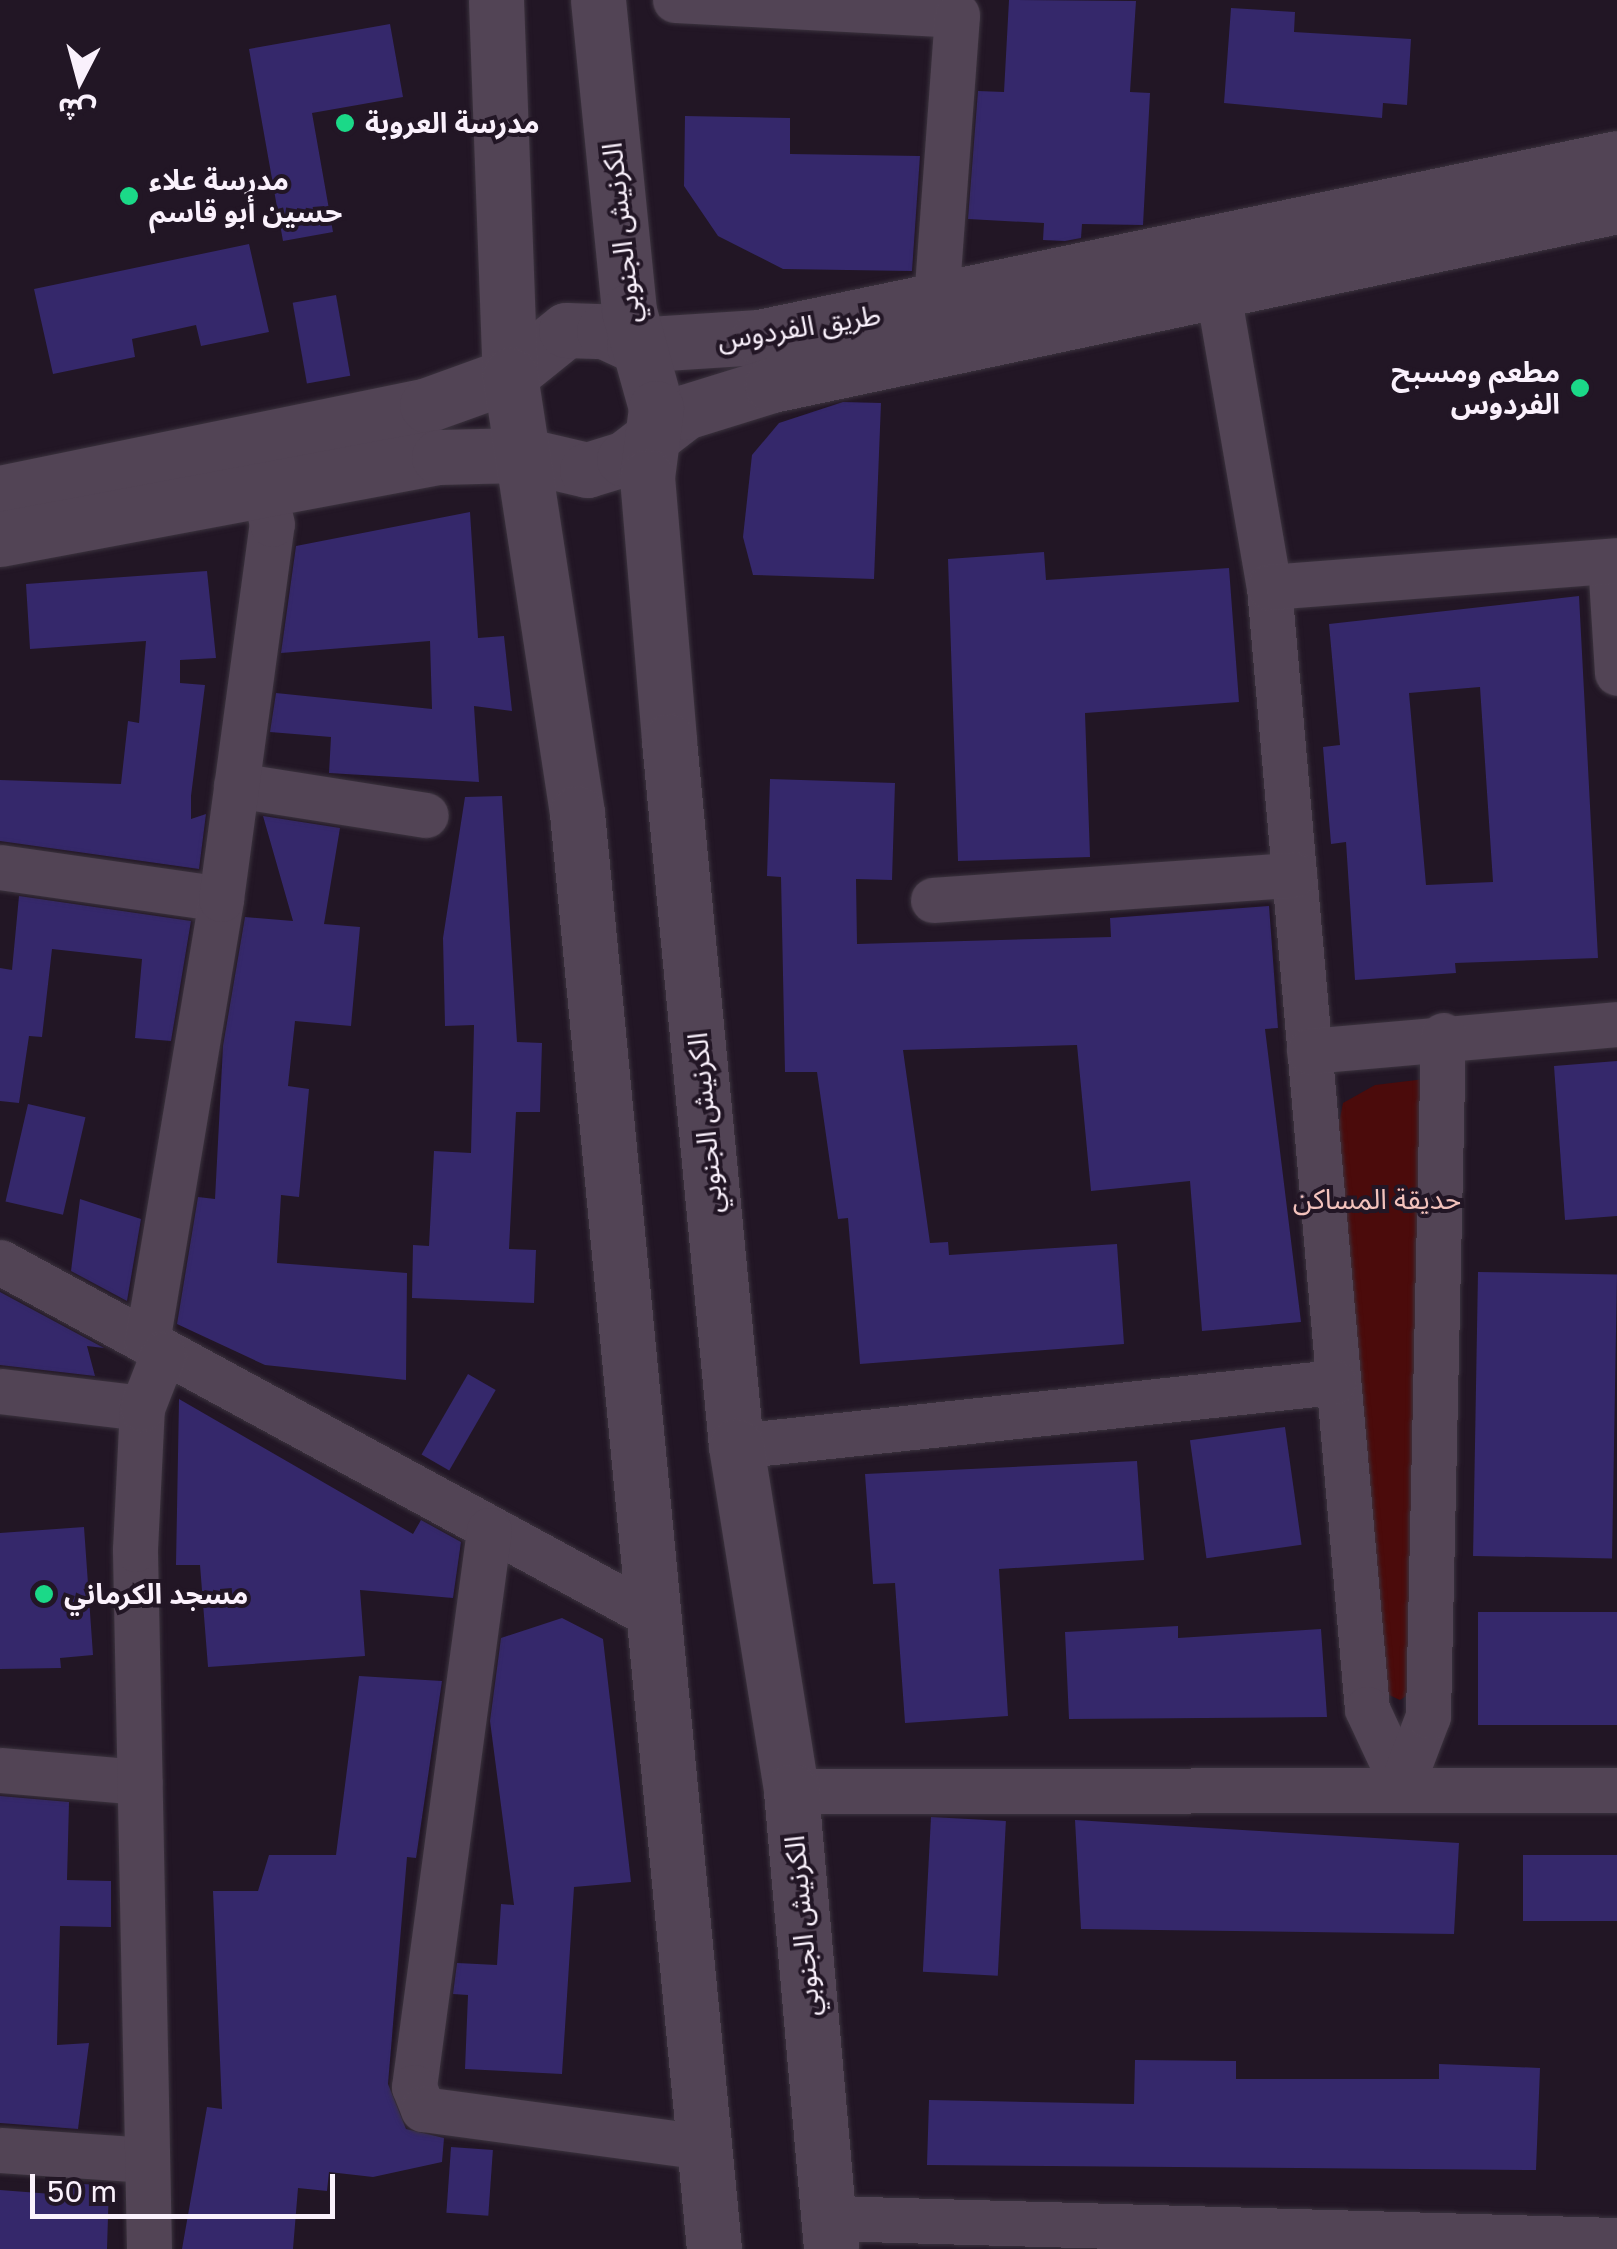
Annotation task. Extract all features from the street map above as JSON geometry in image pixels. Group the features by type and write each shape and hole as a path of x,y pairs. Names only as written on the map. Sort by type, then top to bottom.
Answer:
{"main road":[{"path":"496,0 510,376 577,813 714,2249"},
{"name":"الكرنيش الجنوبي","path":"598,0 634,345 650,367 653,569 736,1446 790,1791 829,2233"},
{"name":"طريق الفردوس","path":"0,538 397,462 523,456 587,470 624,458 651,433 772,384 1214,272 1617,158"},
{"name":"طريق الفردوس","path":"0,494 385,416 510,376 566,330 604,331 634,345 759,337 936,304 1214,272 1617,206"}],"street":[{"path":"675,0 957,15 936,304"},
{"path":"1214,272 1269,588 1334,1382 1367,1709 1402,1784"},
{"path":"149,2249 139,1782 142,1408 155,1348 272,524 263,489"},
{"path":"1269,588 1614,561 1617,674"},
{"path":"236,785 426,815"},
{"path":"0,867 221,899"},
{"path":"933,900 1294,875"},
{"path":"1309,1051 1443,1035 1617,1024"},
{"path":"1402,1784 1428,1716 1443,1035"},
{"path":"0,1262 656,1618"},
{"path":"736,1446 1334,1382"},
{"path":"0,1391 142,1408"},
{"path":"489,1530 414,2088 424,2109 704,2147"},
{"path":"0,1770 139,1782"},
{"path":"790,1791 1402,1784 1617,1790"},
{"path":"0,2150 148,2160"},
{"path":"829,2233 1617,2240"}],"green space":[{"name":"حديقة المساكن","path":"1425,1079 1414,1691 1400,1700 1387,1694 1332,1158 1343,1103 1375,1085"}],"building":[{"path":"1009,0 1136,1 1130,92 1150,93 1143,225 1082,224 1081,238 1065,241 1043,240 1044,223 968,219 978,91 1004,92"},
{"path":"1231,8 1295,12 1294,32 1411,39 1407,105 1383,103 1382,118 1224,103"},
{"name":"مدرسة العروبة","path":"390,24 403,97 312,113 333,232 283,241 249,49"},
{"path":"685,116 790,118 790,154 920,156 912,271 783,269 718,236 684,186"},
{"name":"مدرسة علاء حسين أبو قاسم","path":"249,244 269,332 201,346 196,325 132,339 135,357 53,374 34,289"},
{"path":"336,295 350,376 307,383 293,303"},
{"path":"843,402 881,403 874,579 753,575 743,537 752,455 779,423"},
{"path":"470,512 478,638 504,636 512,711 474,706 479,782 329,773 331,737 270,732 276,693 432,709 430,641 281,653 296,546"},
{"path":"1044,552 1046,580 1229,568 1239,702 1085,713 1090,857 958,861 948,559"},
{"path":"207,571 216,658 180,660 180,683 205,685 191,796 191,819 206,814 199,869 0,841 0,780 121,784 128,721 139,723 146,641 30,649 26,584"},
{"path":"1579,596 1598,958 1455,963 1456,973 1355,980 1346,842 1331,844 1323,747 1340,745 1329,624","holes":["1480,687 1493,882 1426,885 1409,693"]},
{"path":"770,779 895,783 892,880 856,879 857,944 1111,937 1110,918 1269,906 1278,1028 1265,1029 1301,1322 1202,1331 1190,1181 1091,1191 1077,1045 903,1050 930,1243 948,1242 949,1255 1117,1244 1124,1344 860,1364 848,1218 838,1219 817,1072 785,1072 781,877 767,876"},
{"path":"502,796 517,1042 542,1043 540,1112 516,1112 509,1249 536,1250 534,1303 412,1298 413,1245 429,1246 434,1151 471,1153 474,1025 445,1026 443,938 465,797"},
{"path":"263,816 340,828 324,924 360,927 351,1026 295,1021 288,1086 309,1089 299,1197 281,1195 277,1263 407,1273 406,1380 265,1365 177,1324 198,1197 215,1199 223,1046 245,917 293,921"},
{"path":"19,896 191,921 171,1041 135,1038 142,959 52,949 42,1037 29,1036 19,1103 0,1101 0,968 12,970"},
{"path":"1617,1061 1617,1216 1565,1220 1554,1066"},
{"path":"28,1104 85,1117 63,1215 6,1201"},
{"path":"80,1199 141,1219 127,1301 71,1271"},
{"path":"1478,1272 1617,1274 1612,1558 1473,1556"},
{"path":"0,1292 104,1348 87,1346 95,1376 0,1365"},
{"path":"468,1374 496,1390 449,1471 422,1455"},
{"path":"179,1399 413,1534 421,1520 461,1542 453,1598 360,1590 365,1656 208,1667 200,1565 176,1565"},
{"path":"1285,1427 1302,1545 1206,1558 1190,1440"},
{"path":"1137,1461 1144,1560 999,1569 1008,1716 905,1723 895,1583 873,1584 865,1474"},
{"name":"مسجد الكرماني","path":"84,1527 93,1655 60,1658 61,1668 0,1669 0,1533"},
{"path":"1478,1612 1617,1612 1617,1725 1478,1725"},
{"path":"562,1618 603,1639 631,1882 574,1887 562,2074 465,2069 468,1995 453,1994 457,1963 497,1965 501,1904 514,1905 490,1721 501,1638"},
{"path":"1178,1626 1178,1638 1321,1629 1327,1717 1069,1719 1065,1632"},
{"path":"359,1676 442,1681 416,1858 407,1857 388,2084 406,2129 444,2138 442,2162 373,2177 329,2172 327,2191 298,2188 293,2249 182,2249 207,2107 222,2109 213,1891 258,1891 269,1855 336,1855"},
{"path":"0,1796 69,1802 67,1880 111,1881 111,1927 60,1926 57,2045 89,2043 78,2129 0,2123"},
{"path":"931,1817 1006,1821 998,1976 923,1972"},
{"path":"1075,1820 1459,1843 1454,1934 1081,1929"},
{"path":"1523,1855 1617,1855 1617,1921 1523,1921"},
{"path":"1135,2060 1236,2061 1236,2079 1439,2079 1439,2064 1540,2068 1536,2170 927,2165 929,2100 1134,2104"},
{"path":"451,2147 493,2150 488,2216 446,2213"},
{"path":"52,2183 109,2185 107,2249 0,2249 0,2190 52,2194"}],"place":[{"name":"مدرسة العروبة","path":"345,123"},
{"name":"مدرسة علاء حسين أبو قاسم","path":"129,196"},
{"name":"مطعم ومسبح الفردوس","path":"1580,388"},
{"name":"مسجد الكرماني","path":"44,1594"}]}
